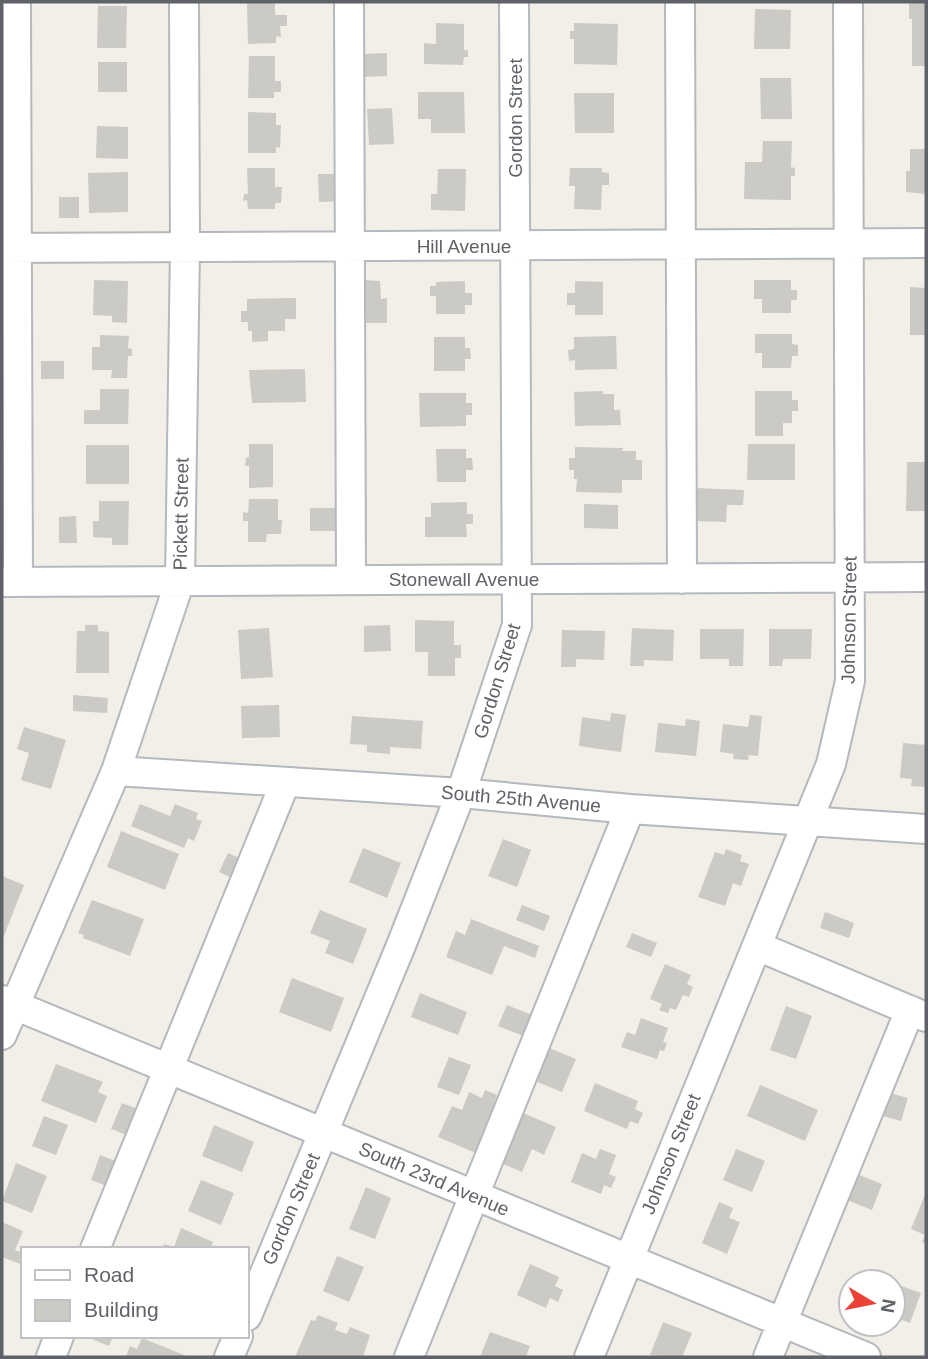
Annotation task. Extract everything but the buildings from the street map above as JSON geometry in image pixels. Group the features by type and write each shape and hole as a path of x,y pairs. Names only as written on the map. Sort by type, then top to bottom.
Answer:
{"street":[{"path":"10,582 9,248 16,2"},
{"name":"Pickett Street","path":"2,1035 8,1002 116,771 180,581 185,247 184,2"},
{"path":"349,2 351,580"},
{"name":"Gordon Street","path":"248,1314 461,793 517,625 514,2"},
{"path":"680,2 682,579"},
{"name":"Johnson Street","path":"589,1357 831,764 850,681 848,2"},
{"name":"Hill Avenue","path":"9,248 926,243"},
{"name":"Stonewall Avenue","path":"10,582 926,577"},
{"name":"South 25th Avenue","path":"116,771 461,793 630,809 926,830"},
{"path":"96,1247 285,783"},
{"path":"410,1357 630,809"},
{"path":"757,946 918,1013 768,1357"},
{"name":"South 23rd Avenue","path":"8,1002 866,1357"},
{"path":"51,1357 58,1338"},
{"path":"229,1357 237,1338"}]}
